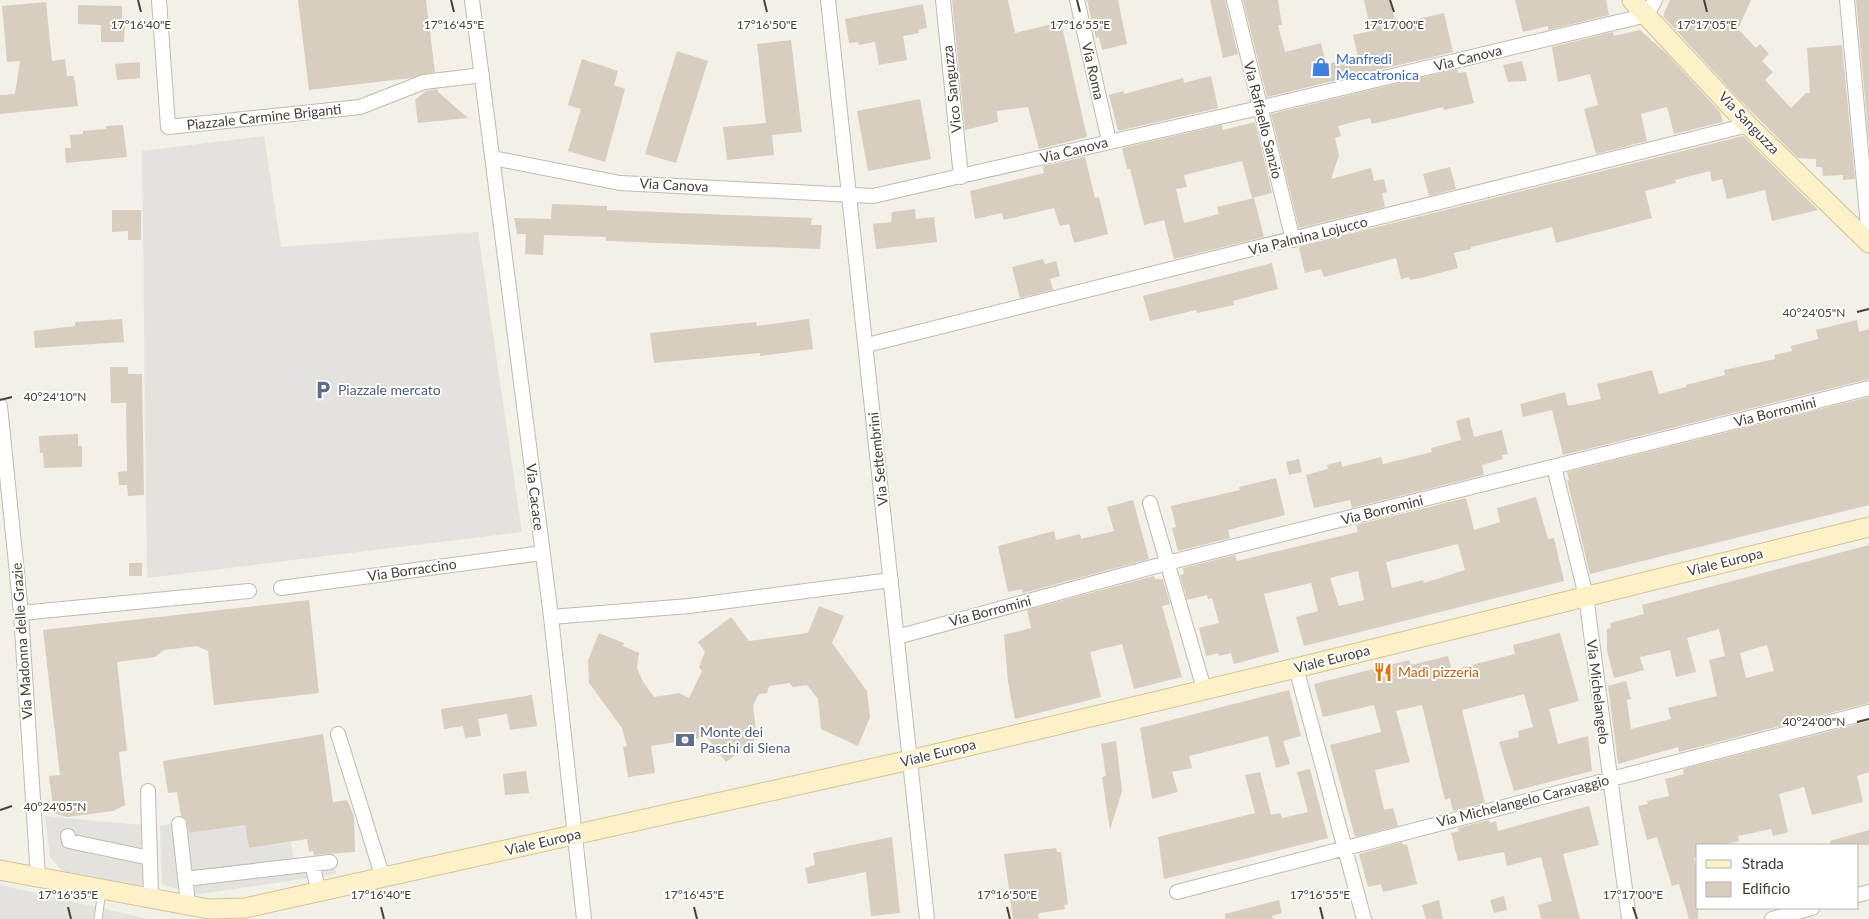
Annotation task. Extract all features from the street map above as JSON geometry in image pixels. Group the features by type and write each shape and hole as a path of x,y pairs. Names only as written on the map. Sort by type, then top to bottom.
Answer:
{"street":[{"name":"Piazzale Carmine Briganti","path":"159,0 168,127 360,107 424,82 482,75"},
{"name":"Via Cacace","path":"472,0 551,618 584,919"},
{"name":"Via Settembrini","path":"828,0 847,193 867,345 927,919"},
{"name":"Vico Sanguzza","path":"943,0 960,178"},
{"name":"Via Roma","path":"1077,0 1109,141"},
{"name":"Via Raffaello Sanzio","path":"1234,0 1293,240"},
{"name":"Via Sanguzza","path":"1632,0 1651,7 1748,125 1868,233"},
{"path":"1847,0 1868,233"},
{"name":"Via Canova","path":"493,158 620,183 847,193 873,196 960,178 1109,141 1260,108 1651,7"},
{"name":"Via Palmina Lojucco","path":"867,345 1748,125"},
{"name":"Via Borromini","path":"897,637 1166,563 1869,388"},
{"name":"Via Madonna delle Grazie","path":"0,406 21,613 38,877"},
{"name":"Via Michelangelo","path":"1554,467 1586,596 1629,919"},
{"path":"1150,503 1204,689"},
{"name":"Viale Europa","path":"0,870 188,903 209,909 245,908 910,760 1296,668 1869,526"},
{"name":"Via Borraccino","path":"281,588 542,553"},
{"path":"551,618 689,606 891,580"},
{"path":"21,613 249,591"},
{"path":"1296,668 1364,919"},
{"name":"Via Michelangelo Caravaggio","path":"1177,892 1344,847 1869,712"},
{"path":"338,734 383,878"},
{"path":"148,791 151,897"},
{"path":"179,824 188,903"},
{"path":"68,836 69,840 150,858"},
{"path":"185,880 330,862"},
{"path":"312,864 320,892"},
{"path":"1772,919 1808,909"}],"lane":[{"path":"98,919 102,888"}],"shaded area":[{"name":"Piazzale mercato","path":"264,136 281,247 478,232 522,532 147,578 142,151"},
{"path":"45,816 141,825 143,886 62,871 50,857"},
{"path":"182,820 184,834 245,825 249,848 291,842 294,863 333,857 336,874 194,895 162,884 160,826"},
{"path":"0,885 145,918 145,919 0,919"}],"building":[{"path":"298,0 426,0 435,72 411,78 309,90"},
{"path":"952,0 1008,0 1015,33 1061,22 1087,137 1039,149 1028,107 997,111 998,122 965,130"},
{"path":"1087,0 1118,0 1127,44 1102,50 1099,37 1096,38"},
{"path":"1210,0 1225,0 1238,54 1223,58"},
{"path":"1243,0 1278,0 1282,25 1278,25 1285,52 1321,43 1326,64 1358,57 1353,35 1371,31 1364,0 1390,0 1396,24 1444,13 1453,52 1267,97"},
{"path":"1515,0 1606,0 1609,15 1548,30 1548,26 1523,32"},
{"path":"1670,0 1751,0 1738,29 1756,48 1760,44 1769,54 1762,61 1773,72 1765,80 1791,108 1806,93 1810,93 1807,48 1842,45 1855,179 1843,180 1843,175 1823,176 1822,167 1816,167 1816,159 1798,158 1737,97 1663,16"},
{"path":"1856,0 1869,0 1869,142"},
{"path":"46,2 52,61 65,59 67,76 74,76 78,106 0,114 0,95 15,94 20,61 7,62 2,6"},
{"path":"923,4 927,28 918,30 919,33 903,36 907,60 879,65 875,42 859,45 858,42 849,43 845,19"},
{"path":"78,5 122,6 122,20 125,20 124,42 101,42 101,25 78,24"},
{"path":"1640,30 1667,54 1720,112 1723,122 1674,134 1667,107 1641,114 1647,141 1596,154 1584,109 1598,105 1590,74 1558,82 1552,47 1613,32 1614,36"},
{"path":"791,40 802,132 772,135 774,155 727,160 723,127 766,123 757,44"},
{"path":"677,51 708,61 676,163 645,154"},
{"path":"582,59 618,71 614,85 625,89 605,162 568,151 581,109 568,105"},
{"path":"1522,61 1527,81 1508,82 1503,65"},
{"path":"140,62 140,78 117,80 115,64"},
{"path":"1457,69 1458,73 1466,72 1474,103 1444,110 1443,107 1372,124 1370,118 1338,126 1341,136 1335,138 1339,155 1331,179 1371,168 1374,181 1384,179 1387,192 1382,193 1385,207 1299,228 1271,114"},
{"path":"1211,76 1218,108 1118,131 1109,95 1124,91 1124,94 1183,78 1184,83"},
{"path":"437,89 438,92 468,118 418,123 415,100 426,91"},
{"path":"920,99 931,159 868,171 857,111"},
{"path":"1255,122 1272,193 1252,198 1242,161 1184,175 1187,187 1176,189 1184,223 1219,214 1217,207 1254,198 1264,237 1174,259 1164,220 1144,225 1130,169 1127,169 1122,148 1222,125 1223,130"},
{"path":"123,125 127,157 66,163 65,148 71,148 70,135 83,134 83,131 106,129 106,126"},
{"path":"1743,136 1818,210 1772,221 1765,190 1727,199 1722,179 1712,182 1710,171 1675,180 1676,183 1645,191 1652,218 1556,243 1552,227 1471,247 1471,249 1454,253 1458,268 1421,278 1410,280 1409,277 1401,279 1396,258 1324,277 1321,269 1305,273 1300,246"},
{"path":"1085,157 1095,198 1099,197 1108,234 1074,243 1069,224 1060,226 1054,208 1004,220 1002,213 975,219 970,191 1044,173 1043,166"},
{"path":"1450,167 1456,189 1429,196 1423,174"},
{"path":"552,204 607,206 607,210 812,218 811,225 822,225 820,249 606,241 606,237 544,235 543,255 525,254 526,234 517,234 514,218 551,219"},
{"path":"915,209 916,219 934,217 937,242 876,249 873,224 891,222 892,212"},
{"path":"112,210 141,210 141,240 128,240 128,231 112,232"},
{"path":"1043,259 1045,264 1056,261 1060,276 1050,279 1053,290 1020,298 1012,267"},
{"path":"1272,263 1278,289 1233,301 1234,305 1197,313 1196,310 1150,321 1143,296"},
{"path":"122,319 124,342 35,348 34,331 75,326 75,322"},
{"path":"809,319 813,349 760,356 760,353 654,363 650,333 756,322 757,326"},
{"path":"1857,320 1859,332 1869,329 1869,379 1563,455 1552,410 1523,417 1520,404 1565,392 1568,406 1601,399 1597,384 1652,370 1659,394 1686,387 1686,385 1725,375 1724,370 1775,359 1774,355 1792,351 1791,346 1818,339 1816,330"},
{"path":"110,367 128,367 128,374 142,374 144,495 128,496 127,485 119,485 118,472 127,471 126,403 111,403"},
{"path":"1869,397 1869,505 1590,574 1567,480 1569,480 1567,472"},
{"path":"1469,417 1474,437 1502,430 1508,454 1502,455 1503,459 1482,465 1484,475 1352,508 1350,500 1314,508 1306,475 1328,469 1327,465 1341,461 1342,467 1381,457 1383,464 1432,452 1431,448 1461,440 1456,421"},
{"path":"78,434 78,446 82,446 82,467 44,468 43,453 40,453 39,436"},
{"path":"1299,459 1302,472 1289,475 1286,462"},
{"path":"1276,478 1285,515 1228,530 1230,538 1178,551 1172,528 1176,527 1171,506 1240,490 1239,487"},
{"path":"1536,497 1548,539 1554,538 1564,581 1304,646 1296,617 1318,611 1311,583 1264,594 1279,652 1234,664 1231,653 1219,656 1218,653 1206,656 1199,628 1219,623 1212,598 1208,599 1207,595 1187,600 1180,575 1184,574 1183,568 1235,555 1237,561 1358,532 1356,525 1466,498 1474,530 1500,522 1497,508","holes":["1458,544 1465,570 1424,583 1423,580 1392,588 1386,562","1358,571 1364,600 1339,606 1330,578"]},
{"path":"1133,500 1149,559 1023,593 1022,589 1008,592 998,546 1054,531 1056,540 1080,534 1081,539 1114,531 1107,507"},
{"path":"1869,545 1869,703 1679,752 1678,747 1618,764 1608,686 1626,681 1631,699 1627,700 1631,729 1671,719 1668,708 1717,696 1709,660 1725,656 1719,629 1687,638 1696,672 1676,677 1670,650 1640,657 1644,670 1614,678 1607,650 1607,629 1611,628 1610,623 1644,614 1642,605","holes":["1767,645 1774,671 1746,678 1740,653"]},
{"path":"129,563 142,563 142,576 129,576"},
{"path":"1154,576 1155,579 1163,579 1170,604 1162,606 1182,677 1134,689 1122,644 1090,652 1101,697 1015,719 1008,682 1004,635 1031,628 1027,610"},
{"path":"309,600 319,693 214,705 208,651 197,646 164,650 155,657 117,662 127,751 119,752 125,805 113,811 67,817 54,813 49,776 60,775 43,630"},
{"path":"819,606 844,616 832,643 867,691 870,717 858,746 821,729 818,699 807,685 793,687 789,683 769,686 767,693 759,694 753,705 756,731 760,736 726,762 707,737 651,746 655,773 628,777 623,747 627,746 622,728 589,683 588,660 599,633 624,643 623,646 639,653 637,668 643,682 654,697 679,693 689,698 702,671 699,667 705,652 698,642 731,617 749,641 808,633"},
{"path":"1560,633 1579,701 1549,709 1558,744 1588,736 1592,771 1514,791 1499,742 1519,737 1518,731 1533,727 1524,694 1462,710 1485,803 1453,811 1450,798 1445,800 1422,705 1396,711 1410,762 1375,770 1384,810 1393,808 1398,826 1355,837 1330,745 1381,732 1374,705 1323,717 1314,684 1409,660 1411,665 1448,656 1452,670 1515,654 1513,645"},
{"path":"1289,690 1301,736 1283,741 1290,764 1276,768 1268,736 1189,756 1192,768 1172,772 1178,792 1152,799 1140,728"},
{"path":"532,695 537,726 510,730 507,714 478,719 481,736 465,738 463,726 444,729 441,709"},
{"path":"1869,721 1869,772 1857,776 1863,802 1812,815 1804,787 1779,794 1788,832 1773,836 1771,829 1738,836 1739,841 1726,844 1696,844 1696,858 1694,858 1698,919 1689,919 1679,884 1672,886 1657,837 1647,840 1638,806 1648,804 1647,801 1669,796 1665,779 1684,774 1683,769"},
{"path":"323,734 333,802 347,800 354,816 355,852 314,855 313,851 309,852 307,839 249,848 245,825 189,833 186,819 181,816 177,792 168,793 163,761"},
{"path":"1116,741 1122,791 1110,830 1102,777 1106,776 1101,744"},
{"path":"1310,769 1328,838 1164,879 1158,837 1255,813 1245,775 1260,772 1271,815 1280,813 1282,818 1308,812 1297,772"},
{"path":"526,771 529,793 505,795 503,774"},
{"path":"1589,806 1599,845 1563,854 1580,919 1541,919 1538,905 1552,901 1541,857 1507,866 1504,852 1458,861 1451,833 1459,831 1458,828 1489,820 1490,823 1496,821 1498,831"},
{"path":"1869,830 1869,845 1830,844 1830,841"},
{"path":"892,837 900,913 871,916 866,872 808,884 805,868 815,865 813,853"},
{"path":"1402,842 1403,845 1407,844 1417,884 1383,892 1381,884 1368,887 1359,854"},
{"path":"1056,848 1057,852 1061,852 1068,904 1064,905 1065,909 1038,914 1039,919 1013,919 1004,854"},
{"path":"1504,896 1507,910 1494,913 1490,900"},
{"path":"1279,900 1282,913 1272,916 1273,919 1225,919 1225,914"},
{"path":"1439,900 1443,919 1426,919 1422,905"}],"place":[{"name":"Manfredi Meccatronica","path":"1321,67"},
{"name":"Piazzale mercato","path":"323,390"},
{"name":"Madì pizzeria","path":"1383,672"},
{"name":"Monte dei Paschi di Siena","path":"685,740"}]}
